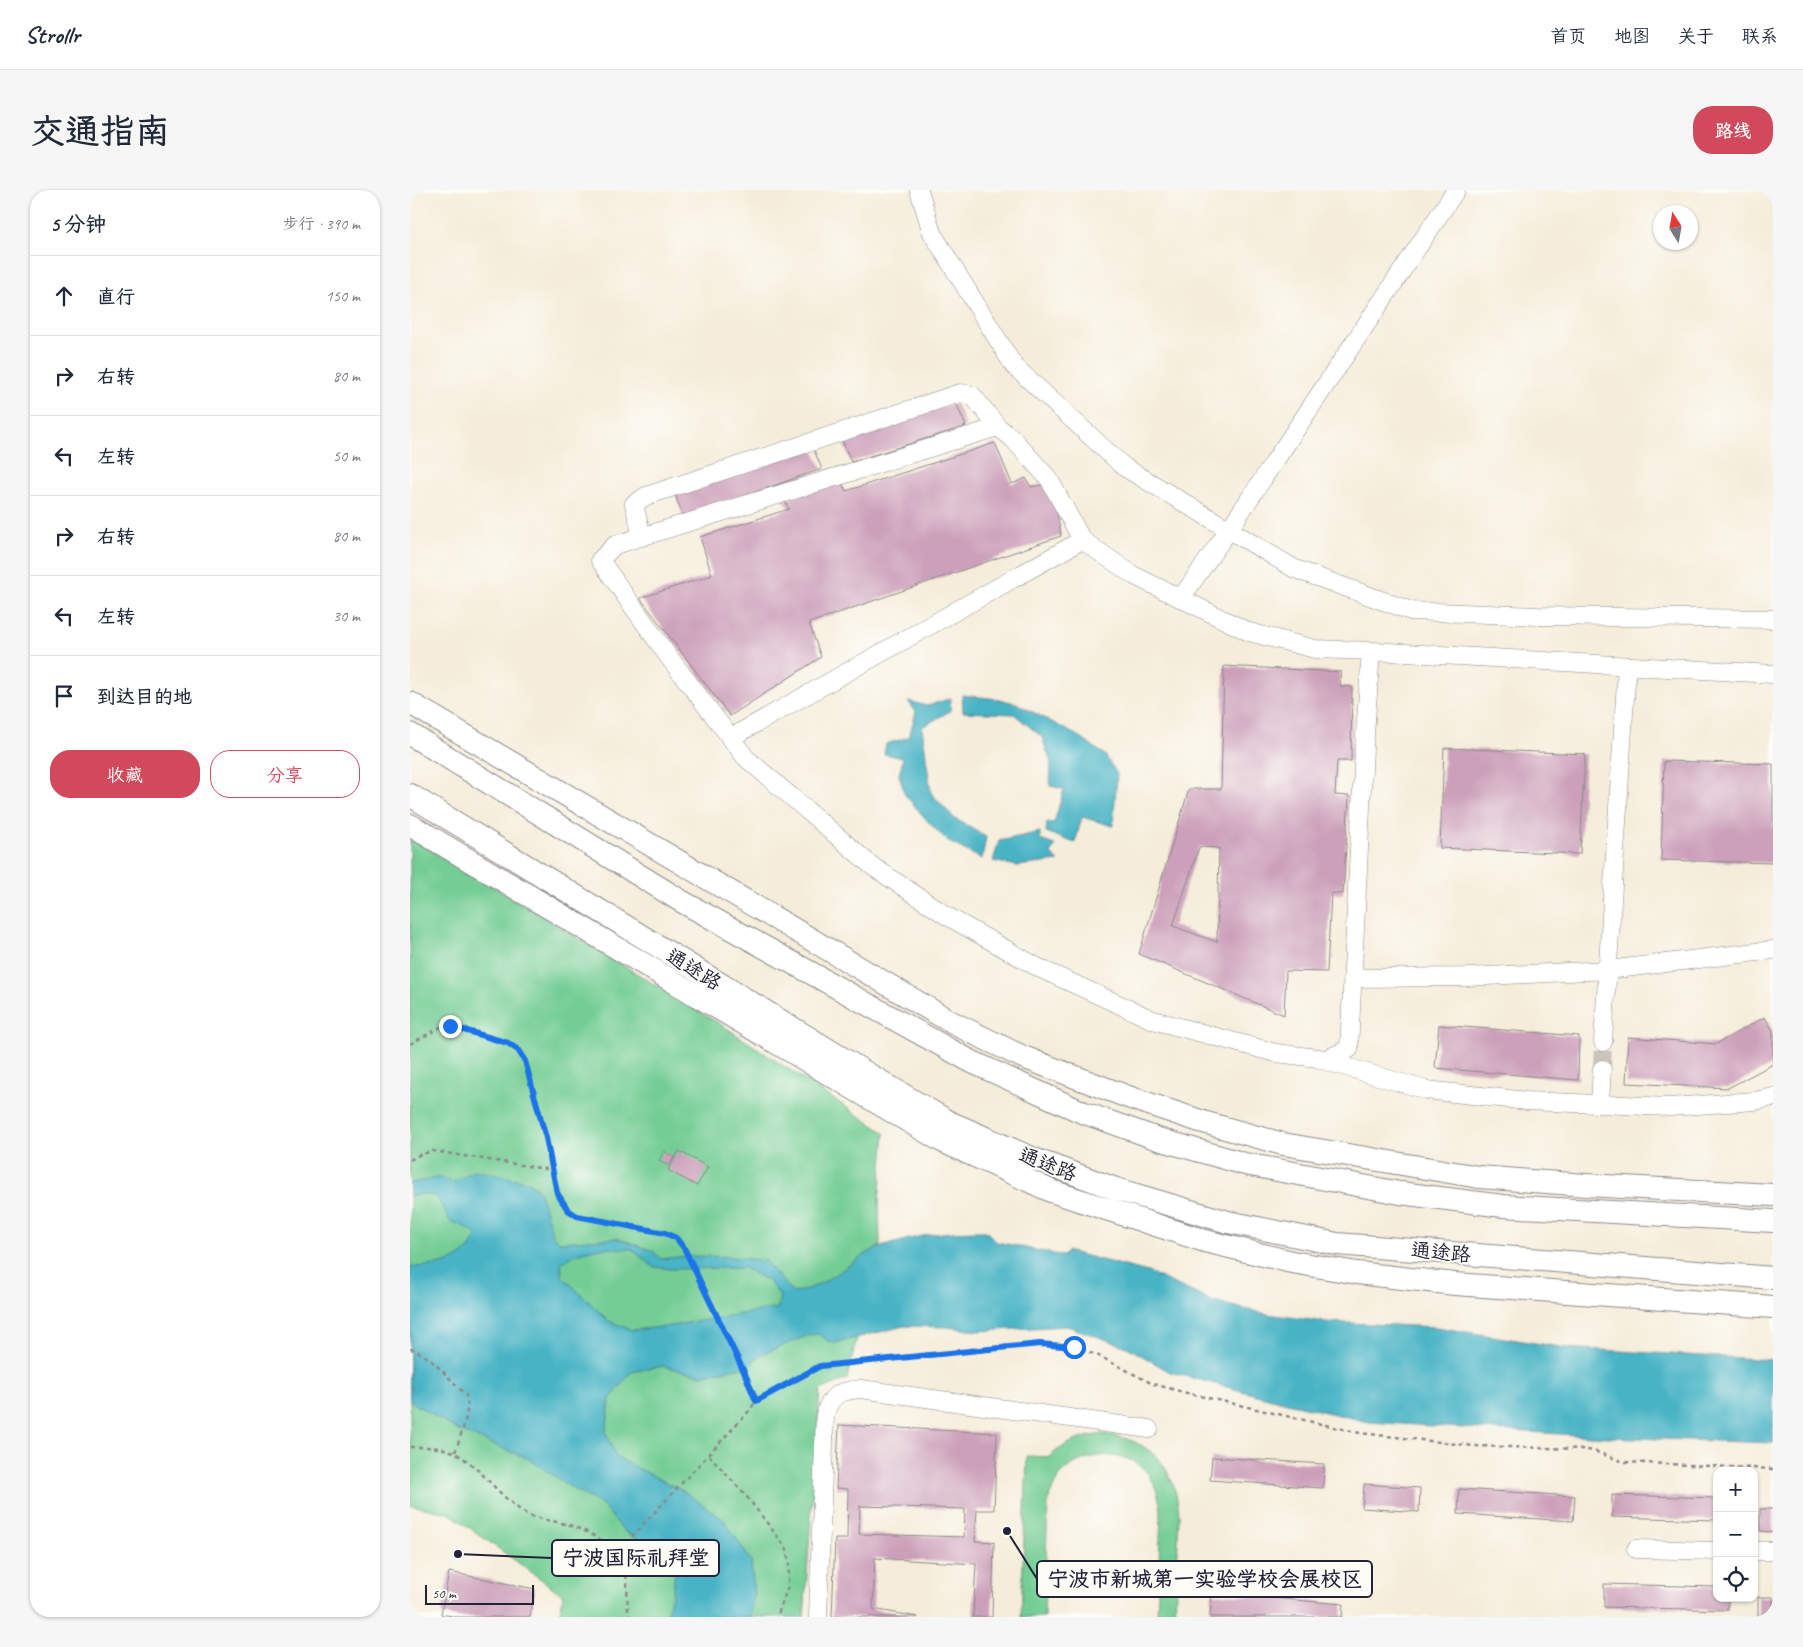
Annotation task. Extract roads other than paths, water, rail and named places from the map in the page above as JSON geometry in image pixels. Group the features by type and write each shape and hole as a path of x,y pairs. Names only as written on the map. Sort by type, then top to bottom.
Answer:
{"main road":[{"path":"410,703 954,1023 1023,1057 1128,1097 1203,1122 1283,1144 1479,1177 1773,1195"},
{"path":"410,734 680,901 970,1061 1082,1112 1158,1139 1245,1164 1400,1193 1523,1207 1773,1221"},
{"name":"通途路","path":"410,796 949,1122 1034,1159 1116,1189 1228,1222 1337,1244 1773,1278"},
{"path":"410,825 940,1140 1051,1191 1205,1242 1292,1262 1357,1273 1455,1284 1773,1307"}],"street":[{"path":"919,190 932,233 1014,366 1124,467 1294,569 1411,611 1547,616 1773,619"},
{"path":"1181,598 1228,531 1456,190"},
{"path":"642,537 634,504 646,496 960,393 972,395 998,427 1012,438 1049,480 1082,540 1133,575 1249,632 1315,649 1773,674"},
{"path":"998,427 615,545 600,560 668,656 746,758 872,866 947,916 1039,968 1153,1020 1276,1054 1326,1060 1349,1049 1364,748 1371,651"},
{"path":"730,738 1082,540"},
{"path":"1604,1042 1627,666"},
{"path":"1352,978 1467,977 1608,970 1773,950"},
{"path":"1319,1059 1426,1090 1527,1102 1600,1103 1670,1107 1755,1101 1773,1097"},
{"path":"1600,1103 1602,1070"},
{"path":"818,1617 826,1415 829,1402 837,1394 845,1390 861,1389 1149,1429"},
{"path":"1636,1550 1713,1550"},
{"path":"1758,1551 1773,1551"}],"water":[{"path":"962,695 1016,703 1078,736 1105,755 1117,774 1113,826 1082,817 1075,843 1046,832 1047,822 1054,823 1064,789 1050,786 1051,763 1042,737 1014,714 963,712"},
{"path":"951,698 950,711 922,727 931,793 954,818 986,837 982,859 949,842 931,825 905,795 899,775 903,758 884,754 886,744 909,737 916,712 908,701 927,706"},
{"path":"1040,832 1040,840 1055,845 1051,854 1059,861 1017,866 993,861 999,841"},
{"path":"475,1170 529,1182 539,1190 553,1236 560,1242 617,1238 653,1251 661,1259 713,1256 765,1261 793,1293 825,1281 863,1256 881,1247 929,1235 986,1231 997,1242 1064,1256 1067,1251 1148,1272 1214,1302 1267,1314 1326,1322 1436,1327 1566,1348 1773,1360 1773,1443 1607,1437 1369,1422 1287,1403 1170,1372 1127,1347 1067,1326 978,1331 948,1327 904,1326 835,1343 828,1341 819,1334 809,1335 760,1355 750,1365 732,1369 702,1375 662,1366 631,1372 610,1399 606,1433 616,1457 685,1492 724,1520 751,1561 754,1597 749,1617 666,1617 672,1595 678,1553 659,1551 625,1532 602,1505 572,1488 529,1459 459,1431 410,1401 410,1267 440,1264 458,1257 466,1252 476,1234 450,1221 437,1197 423,1194 410,1196 410,1183 442,1177 451,1182","holes":["602,1248 631,1249 654,1267 670,1269 744,1268 768,1281 780,1296 778,1308 664,1327 632,1330 609,1321 562,1276 561,1263 578,1253"]}],"tunnel":[{"path":"1602,1069 1603,1042"}],"place":[{"name":"宁波市新城第一实验学校会展校区","path":"1007,1531"},
{"name":"宁波国际礼拜堂","path":"458,1554"}]}
